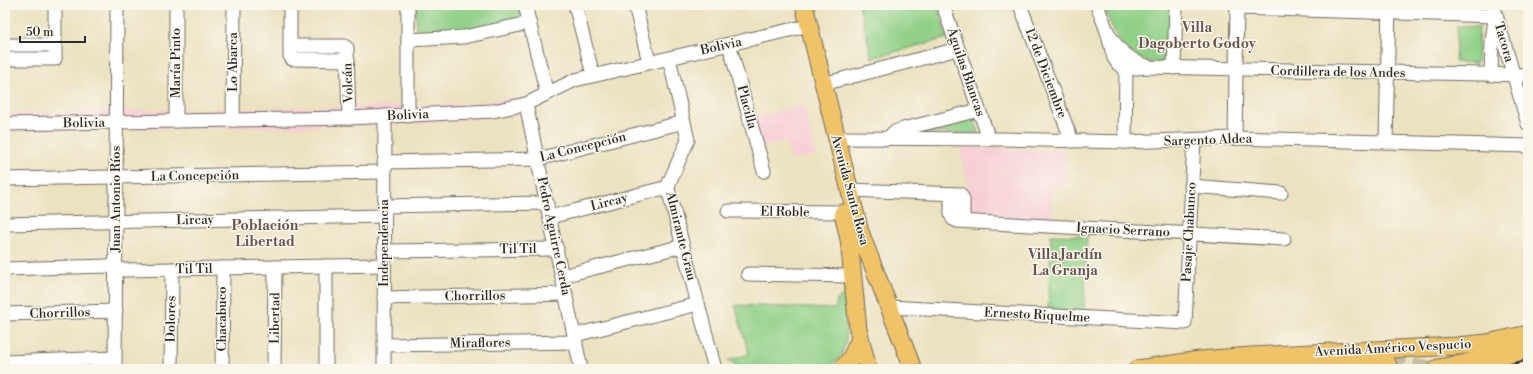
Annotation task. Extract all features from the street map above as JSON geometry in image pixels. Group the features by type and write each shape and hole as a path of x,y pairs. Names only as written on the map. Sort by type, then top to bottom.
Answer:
{"highway":[{"path":"1438,369 1528,349"}],"main road":[{"name":"Avenida Santa Rosa","path":"792,5 849,239 855,309 860,339 868,369"},
{"name":"Avenida Santa Rosa","path":"804,5 860,232 913,369"},
{"name":"Avenida Américo Vespucio","path":"1138,369 1200,360 1251,356 1457,346 1528,334"},
{"path":"842,369 852,358 860,339"},
{"path":"1217,369 1388,365"}],"street":[{"path":"5,59 55,59 55,5"},
{"name":"Juan Antonio Ríos","path":"115,363 116,5"},
{"name":"María Pinto","path":"176,5 176,121"},
{"name":"Lo Abarca","path":"233,120 234,5"},
{"path":"290,5 290,46 290,56 292,59 347,54 344,46 290,46"},
{"path":"408,5 408,116"},
{"path":"525,5 547,94"},
{"path":"575,5 593,75"},
{"path":"635,5 649,62"},
{"name":"Águilas Blancas","path":"943,5 989,139"},
{"name":"12 de Diciembre","path":"1020,5 1072,141"},
{"path":"1098,5 1116,61 1121,67 1128,63"},
{"path":"1174,68 1176,5"},
{"path":"1234,138 1237,7 1494,10 1491,75"},
{"path":"1386,142 1389,9"},
{"name":"Tacora","path":"1494,10 1528,124"},
{"path":"408,40 464,38 529,23"},
{"name":"Bolivia","path":"5,124 350,118 493,111 526,104 568,82 593,75 798,28"},
{"name":"Placilla","path":"729,44 764,171"},
{"path":"5,46 55,45"},
{"path":"823,84 958,49"},
{"name":"Volcán","path":"347,54 350,118"},
{"name":"Almirante Grau","path":"669,58 688,138 668,187 715,369"},
{"path":"1125,142 1128,63"},
{"name":"Cordillera de los Andes","path":"1128,63 1148,67 1174,68 1528,75"},
{"name":"Pedro Aguirre Cerda","path":"526,104 581,369"},
{"path":"887,139 898,130 979,110"},
{"name":"Independencia","path":"384,116 384,369"},
{"name":"La Concepción","path":"5,179 116,177 384,167 538,159 684,122"},
{"name":"Sargento Aldea","path":"836,138 1125,142 1234,138 1528,146"},
{"name":"Pasaje Chabunco","path":"1185,323 1194,140"},
{"path":"1191,186 1281,193"},
{"name":"Lircay","path":"550,217 668,187"},
{"name":"Ignacio Serrano","path":"849,190 951,194 951,217 955,220 963,221 1284,239"},
{"name":"Lircay","path":"5,224 116,222 547,203"},
{"name":"El Roble","path":"728,211 843,212"},
{"path":"562,276 683,246"},
{"name":"Til Til","path":"384,251 556,249"},
{"name":"Til Til","path":"5,269 107,266 124,270 384,265"},
{"path":"326,266 326,369"},
{"name":"Libertad","path":"274,369 275,267"},
{"name":"Chacabuco","path":"222,369 223,268"},
{"name":"Dolores","path":"171,369 172,269"},
{"path":"748,274 852,276"},
{"name":"Chorrillos","path":"384,298 566,294"},
{"name":"Miraflores","path":"384,345 575,338 698,304"},
{"name":"Ernesto Riquelme","path":"889,307 1185,323"},
{"name":"Chorrillos","path":"5,314 116,311"},
{"path":"5,362 115,363"}],"shaded area":[{"path":"516,97 520,115 427,123 300,127 5,131 5,113 470,104"},
{"path":"803,105 817,155 791,160 786,142 761,147 753,117"},
{"path":"961,147 1064,151 1065,185 1052,185 1051,219 967,216 968,178 963,171"}],"green space":[{"path":"416,5 518,5 523,25 416,38"},
{"path":"859,5 937,5 947,38 872,58"},
{"name":"Villa Dagoberto Godoy","path":"1102,5 1171,5 1171,63 1149,62 1139,58 1120,44"},
{"path":"1457,26 1479,27 1477,63 1455,62"},
{"path":"973,115 979,133 904,133"},
{"path":"1051,235 1087,236 1084,312 1048,311"},
{"path":"846,293 846,341 841,357 832,364 826,366 792,368 746,369 727,361 749,354 735,305 835,309 837,300"}],"tunnel":[{"path":"1388,365 1403,365 1430,369"}],"railway":[{"path":"1492,369 1528,360"}],"district":[{"name":"Villa Dagoberto Godoy","path":"1197,36"},
{"name":"Población Libertad","path":"265,234"},
{"name":"Villa Jardín La Granja","path":"1065,264"}]}
